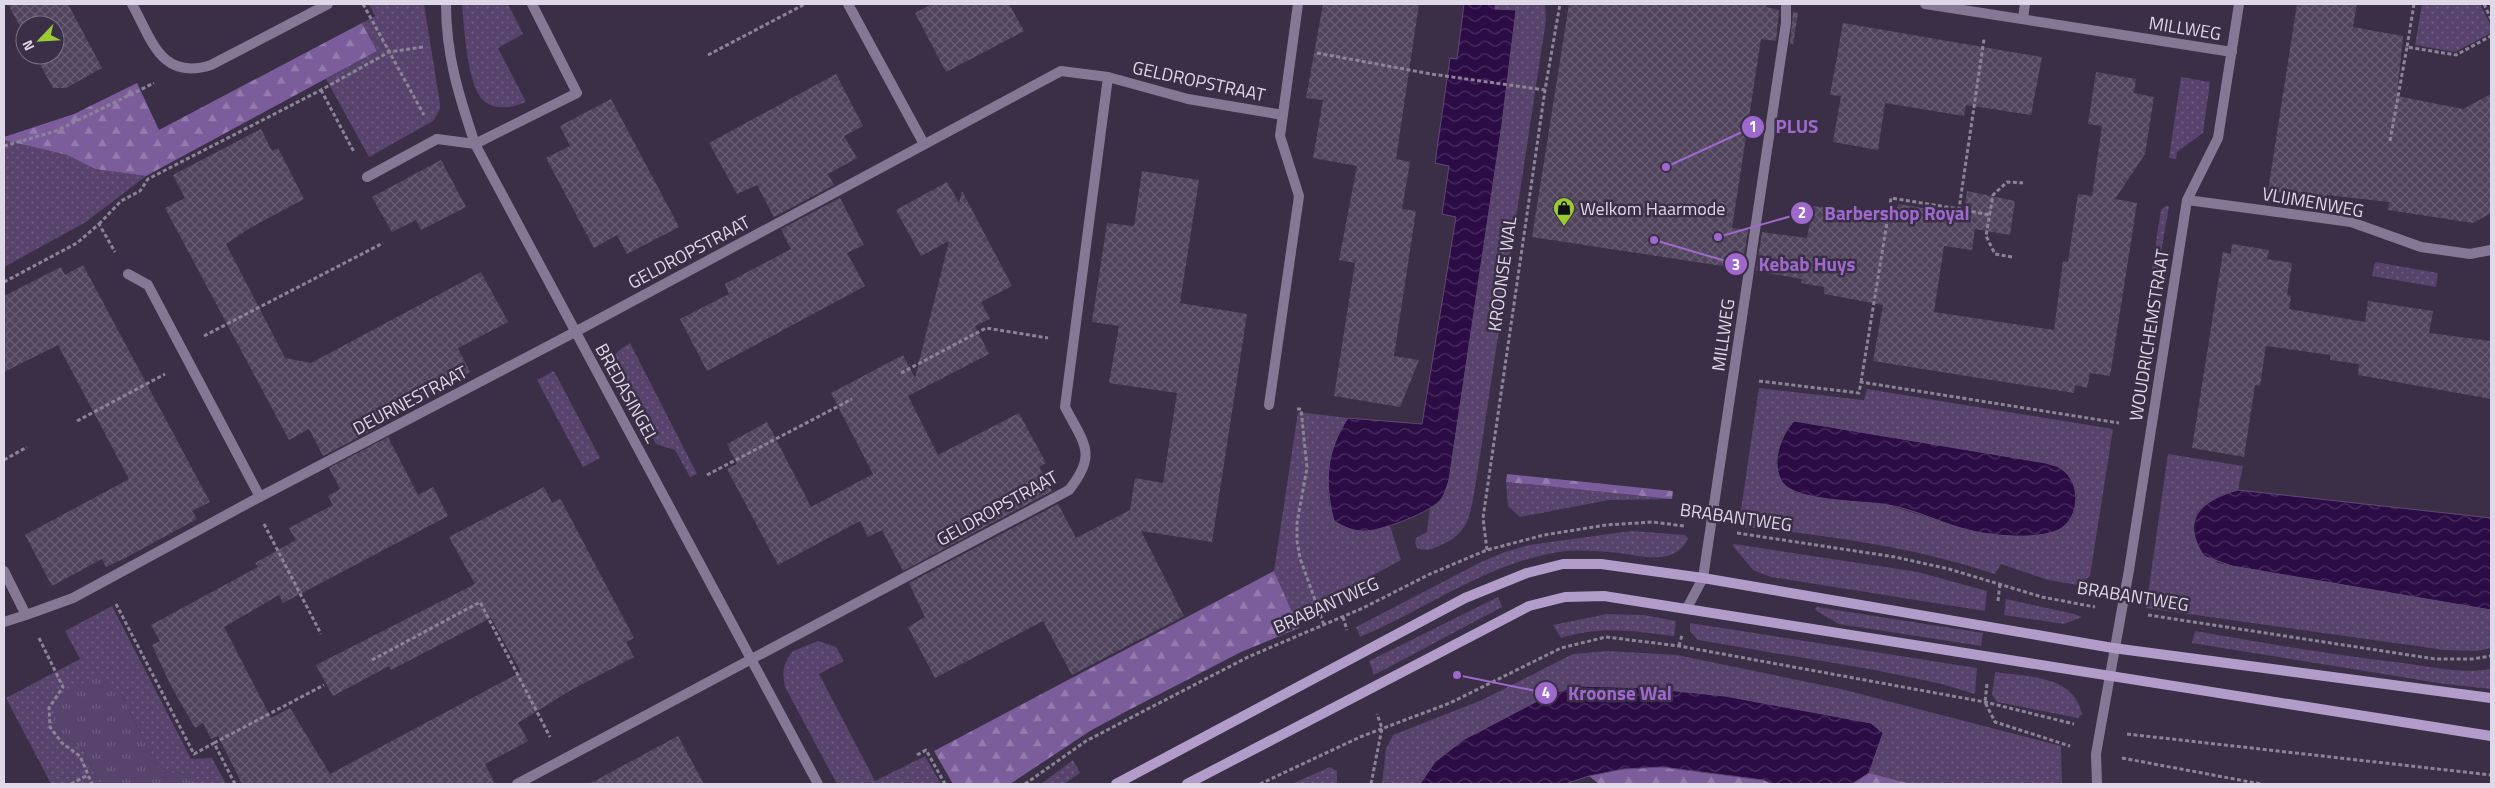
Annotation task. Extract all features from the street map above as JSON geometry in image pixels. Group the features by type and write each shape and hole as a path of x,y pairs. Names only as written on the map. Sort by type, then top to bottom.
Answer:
{"street":[{"path":"132,4 156,48 168,62 181,69 196,70 211,65 328,4"},
{"name":"BREDASINGEL","path":"446,4 455,84 475,144 818,784"},
{"path":"367,177 437,139 475,144 577,93 532,4"},
{"path":"848,4 924,144"},
{"path":"1269,405 1299,196 1280,136 1298,4"},
{"name":"MILLWEG","path":"1687,608 1703,578 1785,33 1786,4"},
{"name":"MILLWEG","path":"1925,4 2232,52"},
{"path":"2023,18 2025,4"},
{"name":"WOUDRICHEMSTRAAT","path":"2097,784 2096,754 2113,648 2121,611 2186,200 2218,138 2239,4"},
{"name":"GELDROPSTRAAT","path":"575,332 1061,71 1108,77 1188,99 1283,115"},
{"name":"GELDROPSTRAAT","path":"752,658 1069,490 1083,472 1088,450 1065,407 1108,77"},
{"name":"VLIJMENWEG","path":"2186,200 2351,222 2422,247 2470,254 2491,250"},
{"path":"128,274 148,285 189,360 256,499"},
{"name":"DEURNESTRAAT","path":"4,622 74,598 256,499 575,332"},
{"path":"1116,784 1465,598 1527,572 1564,564 1601,564 1703,578 2113,648 2491,698"},
{"path":"4,571 26,615"},
{"path":"1186,784 1529,606 1565,597 1604,596 1687,608 2109,678 2491,736"},
{"path":"517,784 752,658"}],"path":[{"path":"363,4 437,139"},
{"path":"708,55 805,4"},
{"name":"KROONSE WAL","path":"1487,550 1483,518 1545,90 1560,4"},
{"path":"2390,141 2414,4"},
{"path":"2484,4 2491,18"},
{"path":"1959,209 1988,14"},
{"path":"2407,47 2456,55 2491,36"},
{"path":"4,282 77,243 121,201 140,191 148,179 321,90 390,52 449,44"},
{"path":"1292,48 1431,74 1545,90"},
{"path":"4,146 56,131 181,69"},
{"path":"321,90 367,177"},
{"path":"2012,257 1995,254 1986,236 1993,194 2007,182 2023,183"},
{"path":"1734,378 1859,393 1891,198 1990,214"},
{"path":"99,224 128,274"},
{"path":"182,348 383,243"},
{"path":"901,373 986,328 1074,342"},
{"path":"77,421 189,360"},
{"path":"1861,382 2119,423"},
{"path":"707,474 852,399"},
{"path":"1269,405 1301,409 1307,468 1297,523 1296,541 1300,558 1324,625"},
{"path":"4,460 27,447"},
{"path":"256,499 321,634"},
{"name":"BRABANTWEG","path":"1025,784 1086,741 1248,657 1324,625 1430,574 1487,550 1544,535 1606,524 1653,522 1895,557 1949,568 2042,597 2121,611 2435,659 2472,659 2491,656"},
{"path":"104,582 194,754 324,685"},
{"path":"372,660 480,602 562,760"},
{"path":"26,615 52,660 63,687 49,708 50,727 62,743 80,756 92,784"},
{"path":"1260,784 1360,737 1450,703 1561,648 1606,637 1679,646 1985,702 2100,731 2491,775"},
{"path":"214,743 235,784"},
{"path":"917,755 926,750 945,784"},
{"path":"71,784 88,775"}],"green space":[{"path":"369,4 424,4 440,109 433,121 369,157 326,79 377,51 362,23 375,16"},
{"path":"462,4 508,4 523,34 498,48 526,102 511,107 500,107 490,105 479,95 470,71"},
{"path":"1495,4 1545,4 1546,20 1470,512 1463,528 1450,541 1428,550 1423,550 1417,548 1416,538 1427,532 1430,508 1441,499 1449,480 1502,124 1516,11 1495,9"},
{"path":"2422,4 2480,4 2491,26 2491,33 2455,52 2415,45"},
{"path":"362,23 377,51 146,176 95,169 67,155 4,140 4,137 74,114 137,83 159,130"},
{"path":"2181,77 2210,82 2203,133 2177,152 2176,159 2169,158"},
{"path":"4,140 67,155 95,169 146,176 86,222 4,267"},
{"path":"2169,206 2157,275 2151,274 2161,210"},
{"path":"2375,262 2438,273 2436,287 2372,276"},
{"path":"630,343 697,474 690,477 675,450 656,444 613,365 616,354"},
{"path":"554,371 600,458 583,467 537,380"},
{"path":"1759,388 1864,400 1867,389 2113,429 2090,576 2078,585 2048,580 2001,564 1995,574 1902,549 1839,538 1744,527 1739,523","holes":["1794,421 2046,463 2061,468 2067,476 2077,496 2074,513 2053,532 2016,535 1977,532 1884,504 1835,500 1794,492 1776,462 1782,440"]},
{"path":"1298,412 1348,418 1333,449 1328,480 1329,504 1366,531 1390,526 1401,560 1366,579 1313,603 1316,613 1296,622 1274,571"},
{"path":"2168,454 2243,466 2238,490 2221,495 2198,511 2194,528 2217,563 2491,610 2491,648 2477,651 2445,650 2146,608"},
{"path":"1507,474 1673,491 1672,499 1506,482"},
{"path":"1506,482 1672,499 1609,500 1520,517 1508,506"},
{"path":"1631,531 1685,535 1688,539 1675,553 1666,556 1648,557 1581,550 1559,552 1532,558 1507,566 1457,588 1360,637 1356,627 1481,562 1505,552 1529,545"},
{"path":"1734,544 1918,572 1987,591 1985,611 1771,577 1753,570 1733,546"},
{"path":"1274,571 1299,628 1241,652 1125,712 1090,731 1010,784 953,784 934,751"},
{"path":"1498,597 1502,607 1374,675 1369,661"},
{"path":"2006,599 2082,617 2064,624 2004,615"},
{"path":"112,606 191,759 212,758 226,784 192,784 186,774 160,772 121,694 57,731 84,751 100,784 51,784 6,698 80,659 65,631"},
{"path":"1817,607 1983,633 1981,646 1839,624 1818,612 1815,609"},
{"path":"1607,614 1644,615 1676,621 1674,636 1604,630 1561,638 1553,625"},
{"path":"1690,623 1977,668 1975,694 1942,684 1875,670 1698,640 1690,631"},
{"path":"2195,631 2325,653 2436,668 2469,671 2491,669 2491,689 2445,684 2192,643"},
{"path":"818,641 836,647 844,661 819,674 875,781 925,756 941,784 837,784 784,682 785,664 793,651"},
{"path":"1608,651 1677,655 1841,689 2061,746 2062,784 1911,784 1869,773 1883,733 1871,723 1725,696 1647,688 1576,686 1463,740 1435,762 1420,784 1382,784 1386,749 1393,735 1482,700 1573,654"},
{"path":"1995,672 2034,677 2059,685 2070,692 2077,701 2082,714 2078,718 1997,702 1992,695"},
{"path":"99,675 121,694 160,772 187,774 192,784 100,784 84,751 57,731 52,718 64,693"},
{"path":"1073,760 1080,773 1064,784 1041,784"},
{"path":"1330,767 1337,771 1337,784 1292,784"},
{"path":"1662,767 1763,780 1773,784 1599,784 1589,776 1624,769"},
{"path":"1869,773 1911,784 1852,784"}],"water":[{"path":"1464,4 1495,4 1495,9 1516,10 1502,124 1449,480 1442,498 1429,509 1395,524 1374,530 1353,530 1334,521 1328,480 1331,455 1348,418 1422,424 1456,217 1442,214 1449,166 1435,163 1450,58 1457,59"},
{"path":"1794,421 2046,463 2060,468 2068,474 2073,483 2076,503 2069,521 2062,528 2035,536 2005,536 1953,526 1894,506 1814,497 1790,489 1779,476 1777,468 1778,451 1785,434"},
{"path":"2238,490 2491,518 2491,610 2232,566 2204,556 2197,543 2194,531 2198,512 2214,499"},
{"path":"1576,686 1647,688 1725,696 1871,723 1883,733 1869,773 1852,784 1773,784 1763,780 1662,767 1624,769 1589,776 1565,784 1420,784 1435,762 1463,740 1547,696"}],"building":[{"path":"8,4 68,4 102,68 66,88 53,88 40,65 65,65 65,15 15,15 15,17"},
{"path":"932,4 1009,4 1024,31 946,72 915,13"},
{"path":"1323,4 1419,4 1396,159 1410,162 1402,209 1416,211 1394,356 1419,360 1400,407 1334,396 1355,263 1339,260 1357,166 1313,158 1323,100 1306,98"},
{"path":"1569,4 1767,4 1766,7 1779,10 1776,41 1761,39 1732,228 1748,230 1742,269 1532,237"},
{"path":"2297,4 2357,4 2353,27 2403,36 2397,96 2463,109 2491,94 2491,213 2473,223 2388,210 2389,202 2327,195 2327,200 2268,191"},
{"path":"1793,12 1798,13 1793,44 1790,44"},
{"path":"1843,23 2042,57 2031,115 1966,105 1964,116 1885,103 1878,150 1833,142 1841,96 1830,95"},
{"path":"2096,72 2136,79 2134,93 2154,97 2145,154 2115,199 2137,203 2110,376 2090,373 2087,388 2075,385 2074,393 1873,361 1883,305 1824,294 1824,287 1801,283 1802,279 1756,271 1762,232 1807,238 1813,206 1895,219 1898,204 1964,215 1967,191 2015,201 2010,235 1975,229 1972,250 1944,246 1934,312 2054,330 2063,261 2068,262 2078,194 2092,196 2102,126 2088,124"},
{"path":"836,74 863,126 844,136 857,158 828,174 834,185 774,217 757,185 737,194 709,143"},
{"path":"611,99 679,227 627,254 617,235 594,248 546,158 570,146 560,126"},
{"path":"261,129 272,151 278,148 304,199 250,228 226,244 285,358 311,363 481,272 508,322 458,348 470,372 380,421 382,425 323,456 309,429 289,440 165,208 185,198 173,175"},
{"path":"441,160 466,207 421,230 416,220 392,232 372,197"},
{"path":"1142,171 1199,180 1180,303 1247,314 1212,542 1141,531 1184,616 1072,675 1043,621 935,678 908,627 925,617 909,583 1058,504 1076,538 1130,510 1135,478 1163,483 1177,393 1109,383 1119,326 1092,322 1107,223 1134,226"},
{"path":"947,182 959,203 962,191 1012,286 981,302 990,319 975,326 989,354 908,396 938,455 1019,413 1046,463 1039,467 1052,491 903,571 882,530 868,537 860,521 778,565 727,469 737,464 727,444 767,422 811,507 873,474 831,393 903,355 915,378 949,241 921,256 896,210"},
{"path":"840,198 864,245 847,253 865,286 707,371 680,319 729,294 725,284 791,249 781,229"},
{"path":"2232,244 2269,250 2267,259 2292,263 2287,295 2291,296 2289,309 2365,322 2368,301 2433,311 2429,333 2491,341 2491,399 2358,375 2359,364 2330,360 2330,355 2266,346 2260,386 2255,385 2244,457 2192,448 2223,252 2231,254"},
{"path":"83,265 210,502 192,511 197,519 125,558 106,567 102,559 52,586 25,535 129,479 58,345 4,372 4,296 61,267 65,275"},
{"path":"388,437 418,495 433,487 448,516 283,603 279,595 224,627 271,718 290,708 330,774 521,672 491,618 391,670 389,666 333,696 316,665 475,584 449,537 544,487 552,503 560,499 562,502 634,638 626,642 634,657 571,690 518,723 528,741 485,764 495,784 242,784 218,736 211,739 203,723 195,728 170,684 152,645 160,641 151,625 258,567 255,563 296,540 289,528 333,505 328,496 340,489 329,468"},
{"path":"678,736 704,784 589,784"}],"place":[{"name":"PLUS","path":"1666,167"},
{"name":"Welkom Haarmode","path":"1564,227"},
{"name":"Barbershop Royal","path":"1718,237"},
{"name":"Kebab Huys","path":"1654,240"},
{"name":"Kroonse Wal","path":"1457,675"}]}
